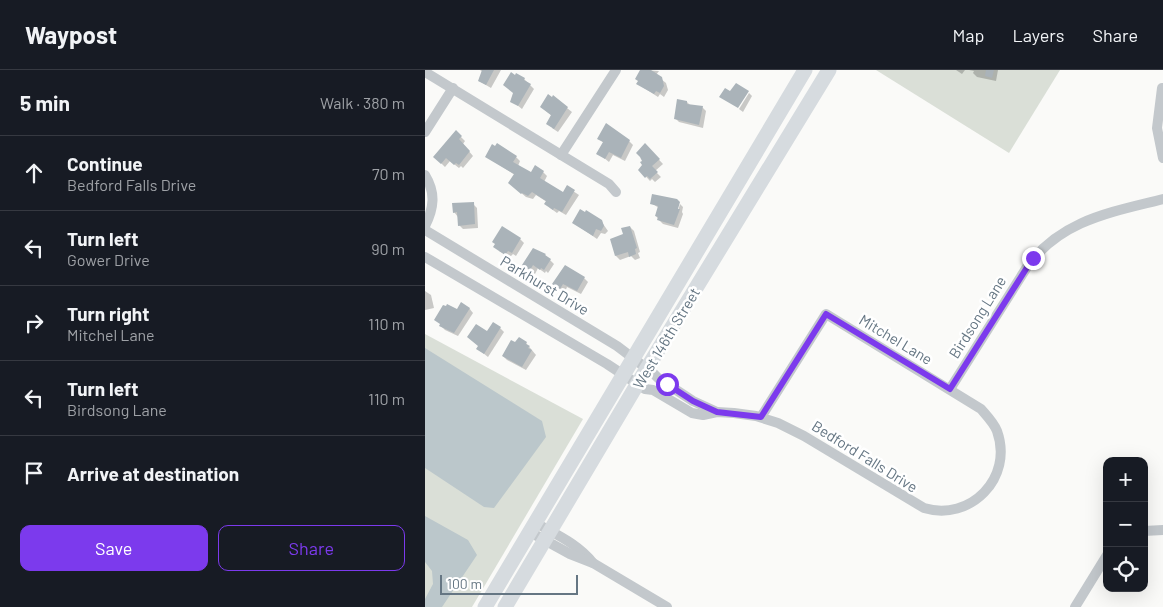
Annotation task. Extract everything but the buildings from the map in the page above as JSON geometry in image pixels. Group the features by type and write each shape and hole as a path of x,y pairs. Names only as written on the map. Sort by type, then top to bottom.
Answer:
{"main road":[{"name":"West 146th Street","path":"485,607 805,70"},
{"name":"West 146th Street","path":"505,607 646,369 829,70"}],"street":[{"path":"561,155 616,70"},
{"path":"425,72 609,184 616,192"},
{"path":"425,132 453,88"},
{"path":"1162,88 1157,128 1163,158"},
{"path":"425,175 432,188 433,204 425,226"},
{"name":"Birdsong Lane","path":"950,389 1027,266 1055,238 1089,219 1163,199"},
{"name":"Parkhurst Drive","path":"425,230 617,346 646,369"},
{"path":"425,257 638,383"},
{"name":"Mitchel Lane","path":"761,417 826,314 981,409 996,429 1000,452 997,469 991,485"},
{"name":"Bedford Falls Drive","path":"646,369 693,401 717,412 761,417 804,436 923,508 939,512 959,508 976,500 991,485"},
{"name":"Bedford Falls Drive","path":"638,383 645,389 653,390 692,413 703,415 717,412"},
{"path":"533,527 579,559 593,563 667,607"},
{"path":"1075,607 1103,562"}],"shaded area":[{"path":"876,70 1060,70 1009,153"},
{"path":"425,334 583,419 472,607 425,607"},
{"path":"425,348 542,421 546,437 494,508 484,507 425,468"},
{"path":"425,516 468,540 477,555 442,607 425,607 425,599 433,584 432,571 425,562"}],"route":[{"path":"667,384 693,401 717,412 761,417 826,314 950,389 1033,258"}]}
